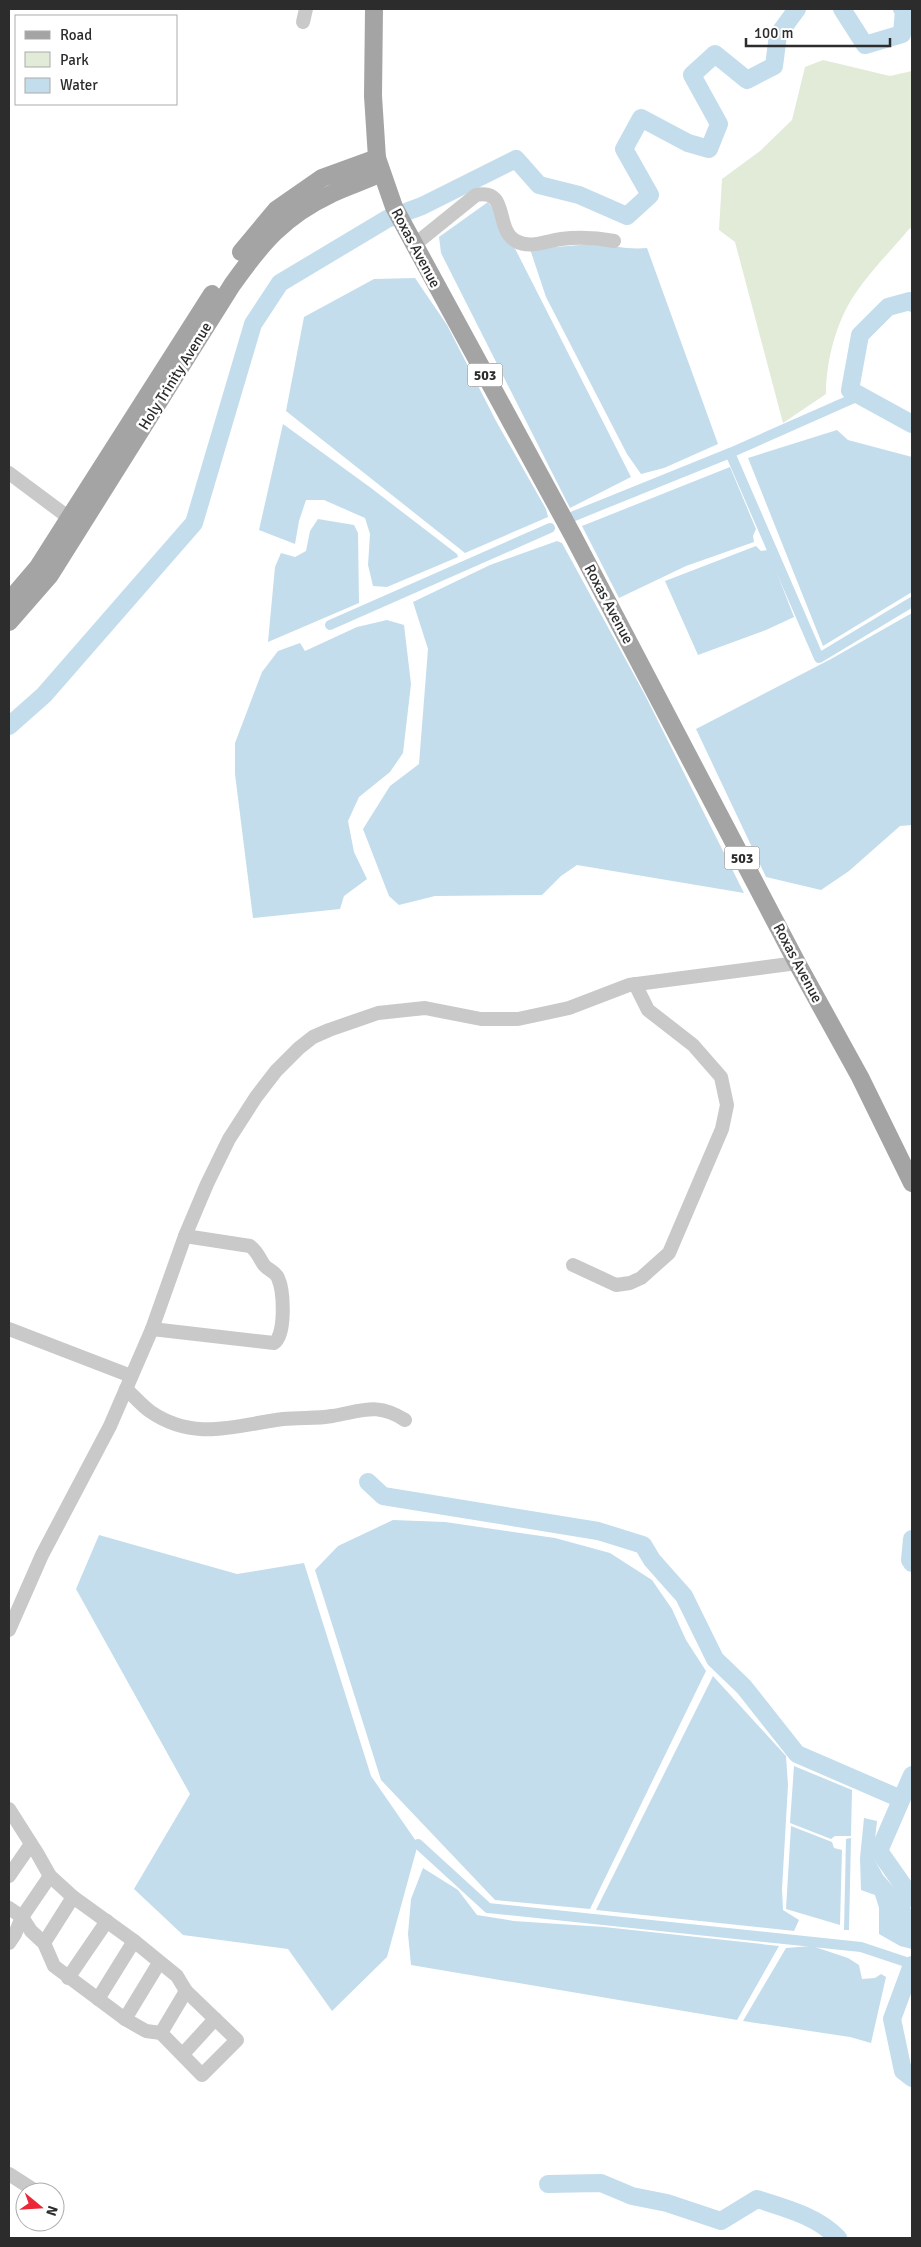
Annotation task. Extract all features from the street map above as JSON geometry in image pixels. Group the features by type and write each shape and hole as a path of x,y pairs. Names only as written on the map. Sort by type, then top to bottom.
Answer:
{"main road":[{"name":"Roxas Avenue","path":"374,9 373,96 379,166 394,207 572,534 797,963 860,1077 912,1183"},
{"name":"Holy Trinity Avenue","path":"9,622 50,575 75,522 223,278 249,241 322,178 379,166"},
{"name":"Holy Trinity Avenue","path":"9,602 75,522"}],"street":[{"path":"412,242 476,195 486,193 492,195 498,201 504,227 513,240 524,245 562,239 614,241"},
{"path":"9,473 75,522"},
{"path":"9,1630 42,1556 110,1426 152,1329 185,1236 229,1139 256,1097 276,1071 299,1048 314,1037 378,1014 406,1009 425,1008 497,1020 544,1015 635,984 797,963"},
{"path":"572,1265 616,1285 630,1283 641,1278 669,1252 722,1129 727,1105 722,1077 693,1045 648,1010 635,984"},
{"path":"152,1329 274,1343 278,1340 281,1333 282,1299 279,1280 277,1275 264,1266 256,1250 250,1246 185,1236"},
{"path":"9,1329 128,1382 150,1411 181,1426 203,1430 233,1428 284,1419 326,1417 379,1408 391,1411 405,1420"},
{"path":"9,1809 50,1876 73,1897 134,1941 177,1976 186,1991 237,2040 202,2074 161,2033 146,2030 125,2019 54,1966 44,1943 31,1931 22,1917 9,1908"},
{"path":"9,1876 32,1844"},
{"path":"9,1943 22,1917 50,1876"},
{"path":"44,1943 73,1897"},
{"path":"68,1978 107,1921"},
{"path":"98,1999 134,1941"},
{"path":"125,2019 159,1963"},
{"path":"161,2033 186,1991"},
{"path":"183,2054 215,2018"},
{"path":"9,2174 21,2182"}],"green space":[{"path":"823,60 890,76 912,71 912,230 910,228 875,268 848,305 833,342 826,381 826,394 783,423 735,242 719,230 722,179 760,151 792,120 805,67"}],"water":[{"path":"488,202 499,217 631,477 570,508 441,253 439,237"},
{"path":"593,244 626,248 647,248 718,444 664,468 641,474 627,454 546,297 530,249"},
{"path":"415,278 447,325 496,421 546,509 548,517 465,553 286,411 304,317 374,279"},
{"path":"283,424 371,488 457,554 458,557 387,587 373,586 368,565 370,534 365,518 324,500 306,500 299,521 295,544 259,530"},
{"path":"837,430 848,440 912,457 912,592 823,646 748,458"},
{"path":"730,467 756,529 753,536 754,542 686,566 619,598 582,526"},
{"path":"318,519 354,525 358,533 359,603 268,642 275,567 281,553 295,557 306,551 310,531"},
{"path":"557,541 562,543 645,695 744,893 577,865 561,876 542,895 435,896 399,905 389,896 363,829 390,786 419,764 428,649 413,602 490,565"},
{"path":"756,546 761,551 768,550 794,617 766,630 698,655 665,581"},
{"path":"912,613 912,825 900,826 849,871 821,890 766,877 696,729 831,659"},
{"path":"387,620 404,625 411,684 403,753 390,772 359,797 348,821 354,852 367,879 344,896 340,909 253,918 235,774 235,743 262,672 278,651 300,643 305,651 357,627"},
{"path":"393,1520 445,1522 555,1538 610,1553 652,1580 672,1609 686,1640 706,1671 590,1909 495,1900 381,1780 315,1570 338,1546"},
{"path":"99,1535 237,1574 304,1563 371,1776 418,1844 387,1957 332,2011 288,1949 183,1935 134,1889 190,1794 76,1589"},
{"path":"713,1676 786,1756 788,1785 782,1889 783,1910 799,1920 794,1931 596,1910"},
{"path":"794,1766 852,1790 851,1836 835,1836 831,1839 790,1823"},
{"path":"864,1818 877,1821 873,1857 883,1875 910,1906 912,1914 912,1949 900,1946 879,1934 879,1908 875,1895 861,1890 860,1858"},
{"path":"791,1826 832,1842 834,1848 842,1850 840,1925 786,1909"},
{"path":"851,1838 849,1930 844,1930 846,1839"},
{"path":"423,1868 458,1890 477,1915 514,1921 604,1927 779,1946 737,2020 411,1965 408,1934 411,1899"},
{"path":"812,1946 848,1958 859,1965 862,1979 875,1978 881,1974 886,1977 871,2043 850,2037 743,2021 786,1948"}],"waterway":[{"path":"9,726 44,695 194,523 253,324 280,283 387,219 422,206 516,159 539,185 579,195 627,216 650,195 624,149 641,118 688,143 709,149 719,124 692,75 715,54 747,80 774,66 778,35 797,9"},
{"path":"842,9 865,45 902,34 904,10 902,9"},
{"path":"912,303 910,301 888,307 860,335 850,390 912,424"},
{"path":"574,516 730,453 861,395"},
{"path":"730,453 819,658 912,602"},
{"path":"330,625 550,528"},
{"path":"368,1482 383,1496 598,1531 643,1545 652,1560 684,1596 715,1659 744,1687 797,1754 901,1799"},
{"path":"912,1539 910,1560 912,1563"},
{"path":"912,1775 879,1851 912,1898"},
{"path":"418,1844 488,1908 861,1947 912,1964"},
{"path":"912,1965 892,2019 903,2071 912,2078"},
{"path":"548,2184 601,2183 632,2196 667,2203 721,2221 757,2199 811,2218 830,2230 838,2238"}]}
